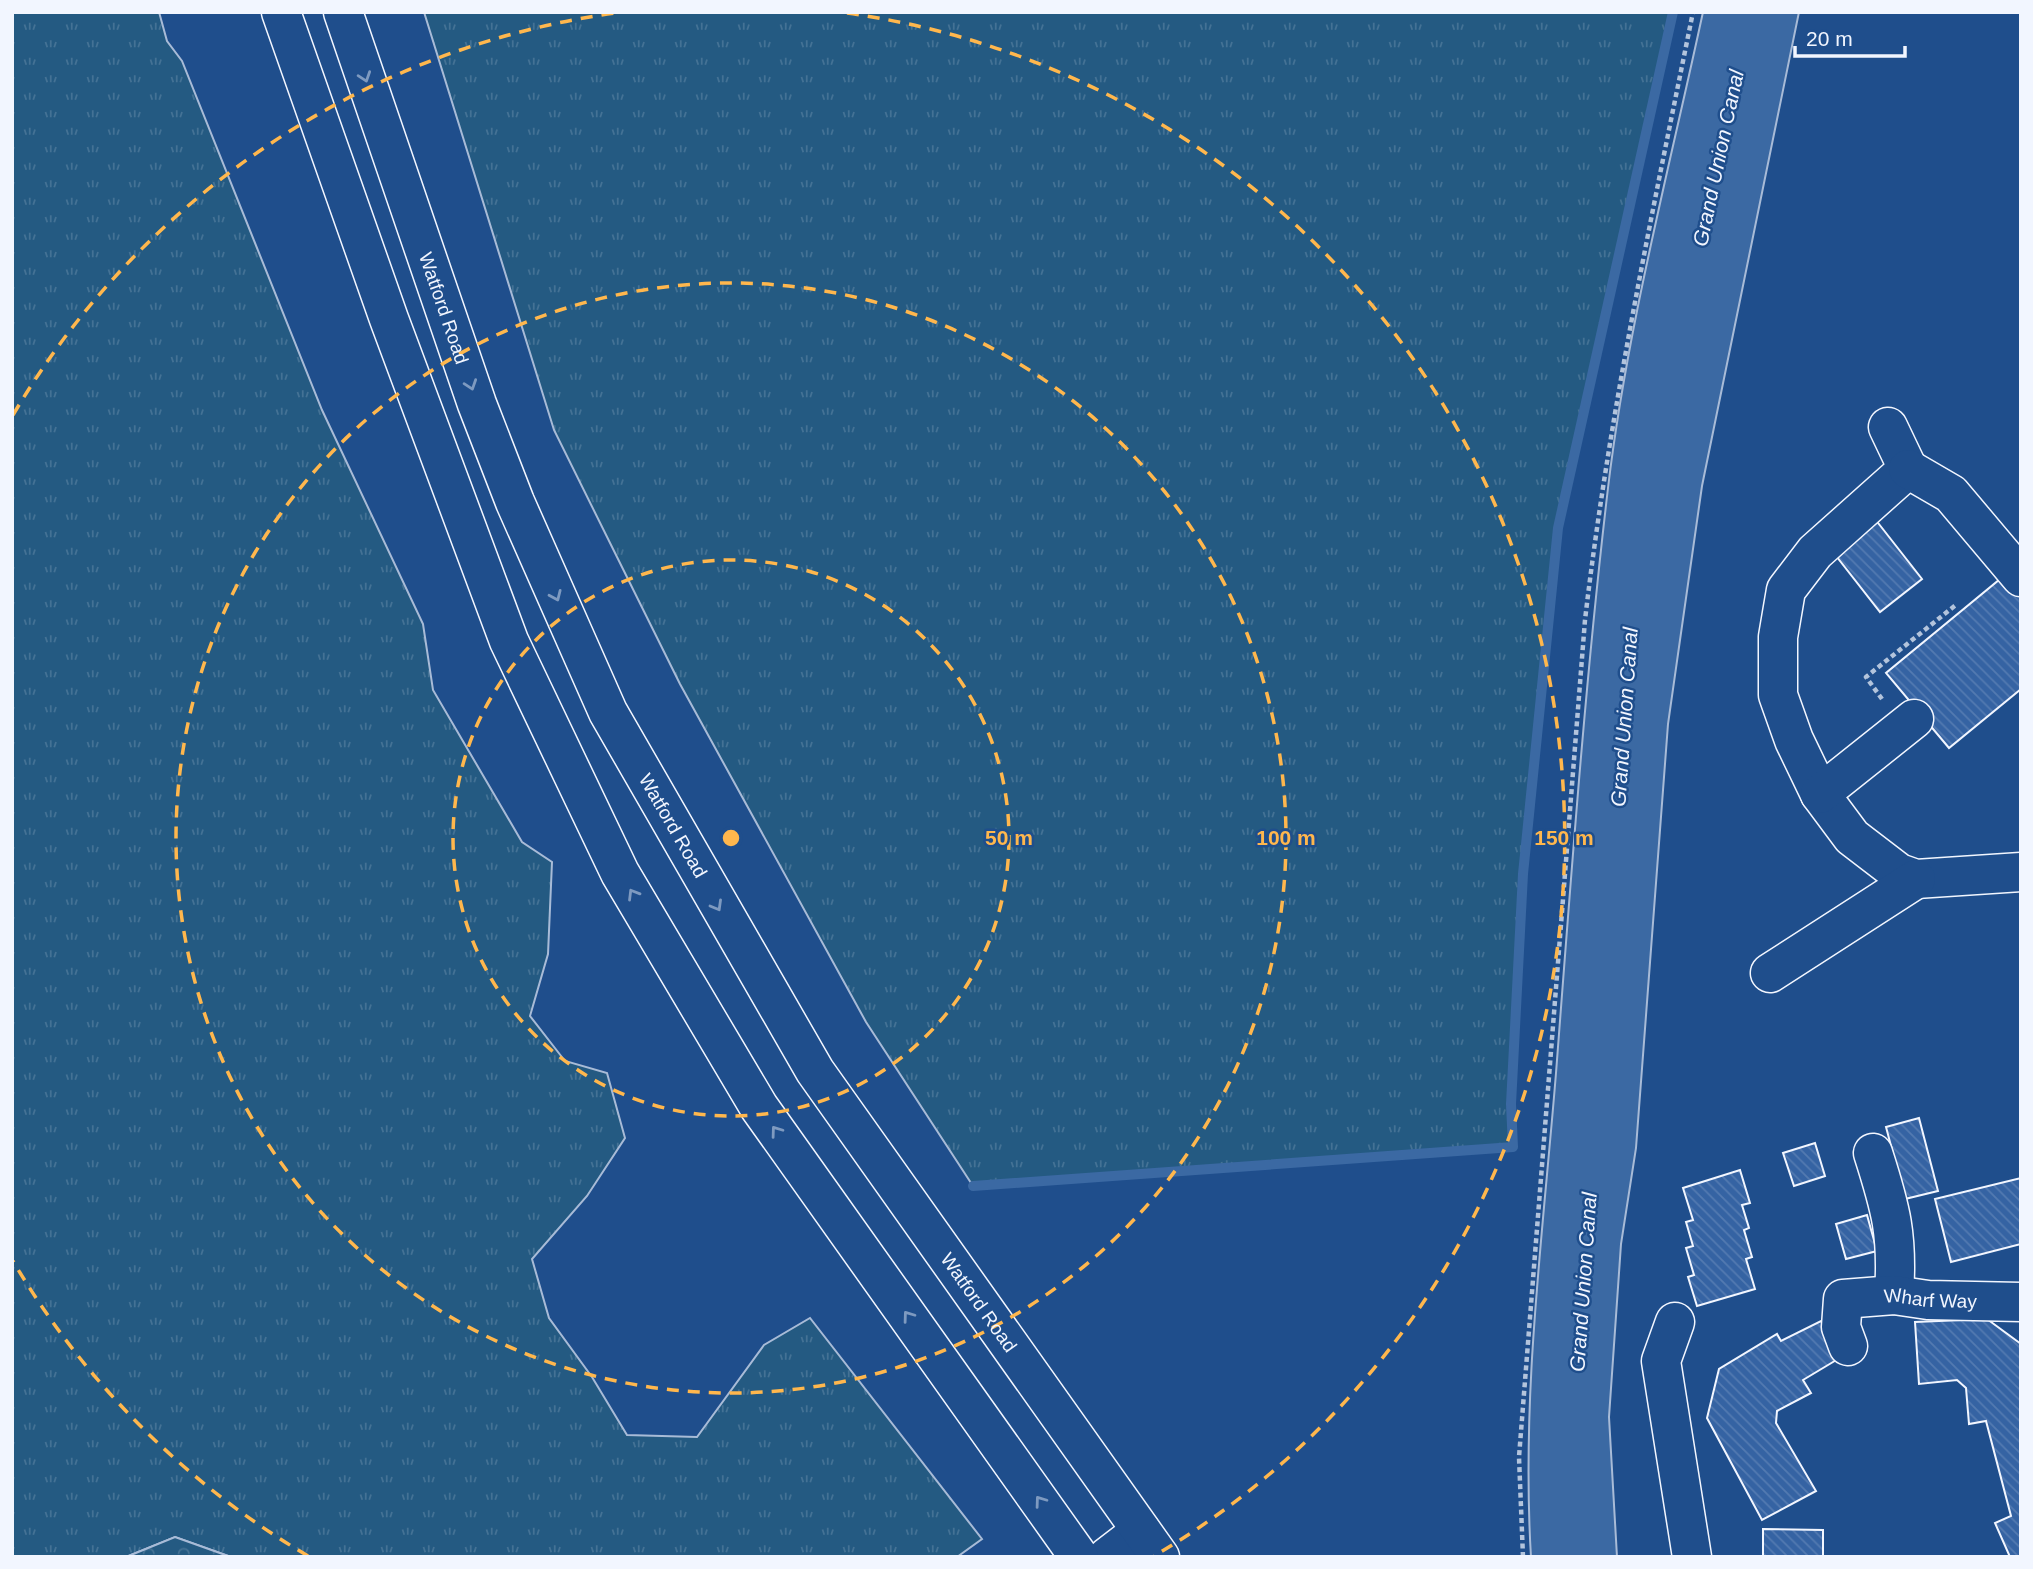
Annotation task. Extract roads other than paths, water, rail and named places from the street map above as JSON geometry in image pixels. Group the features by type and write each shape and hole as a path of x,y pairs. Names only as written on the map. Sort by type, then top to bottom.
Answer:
{"main road":[{"path":"281,12 389,319 509,641 620,873 759,1107 1079,1557"},
{"name":"Watford Road","path":"344,12 477,404 515,502 608,712 815,1071 1151,1544"},
{"path":"1888,427 1908,469 1951,494 2021,577"},
{"path":"1908,469 1815,552 1786,590 1778,637 1778,695 1794,740 1820,794 1852,837 1899,873 1916,879 2021,872"},
{"path":"1820,794 1908,724"},
{"path":"1770,973 1916,879"},
{"path":"1873,1153 1894,1223 1894,1295"},
{"name":"Wharf Way","path":"1848,1346 1841,1327 1843,1299 1894,1295 1928,1300 2021,1302"},
{"path":"1675,1322 1661,1361 1692,1557"},
{"path":"1107,1557 1151,1544"}],"water":[{"name":"Grand Union Canal","path":"1703,12 1799,12 1702,486 1668,724 1636,1148 1621,1244 1609,1417 1617,1557 1531,1557 1529,1436 1535,1315 1579,780 1608,488 1637,309"}],"waterway":[{"path":"973,1186 1513,1147 1511,1104 1523,874 1558,528 1673,12"}]}
